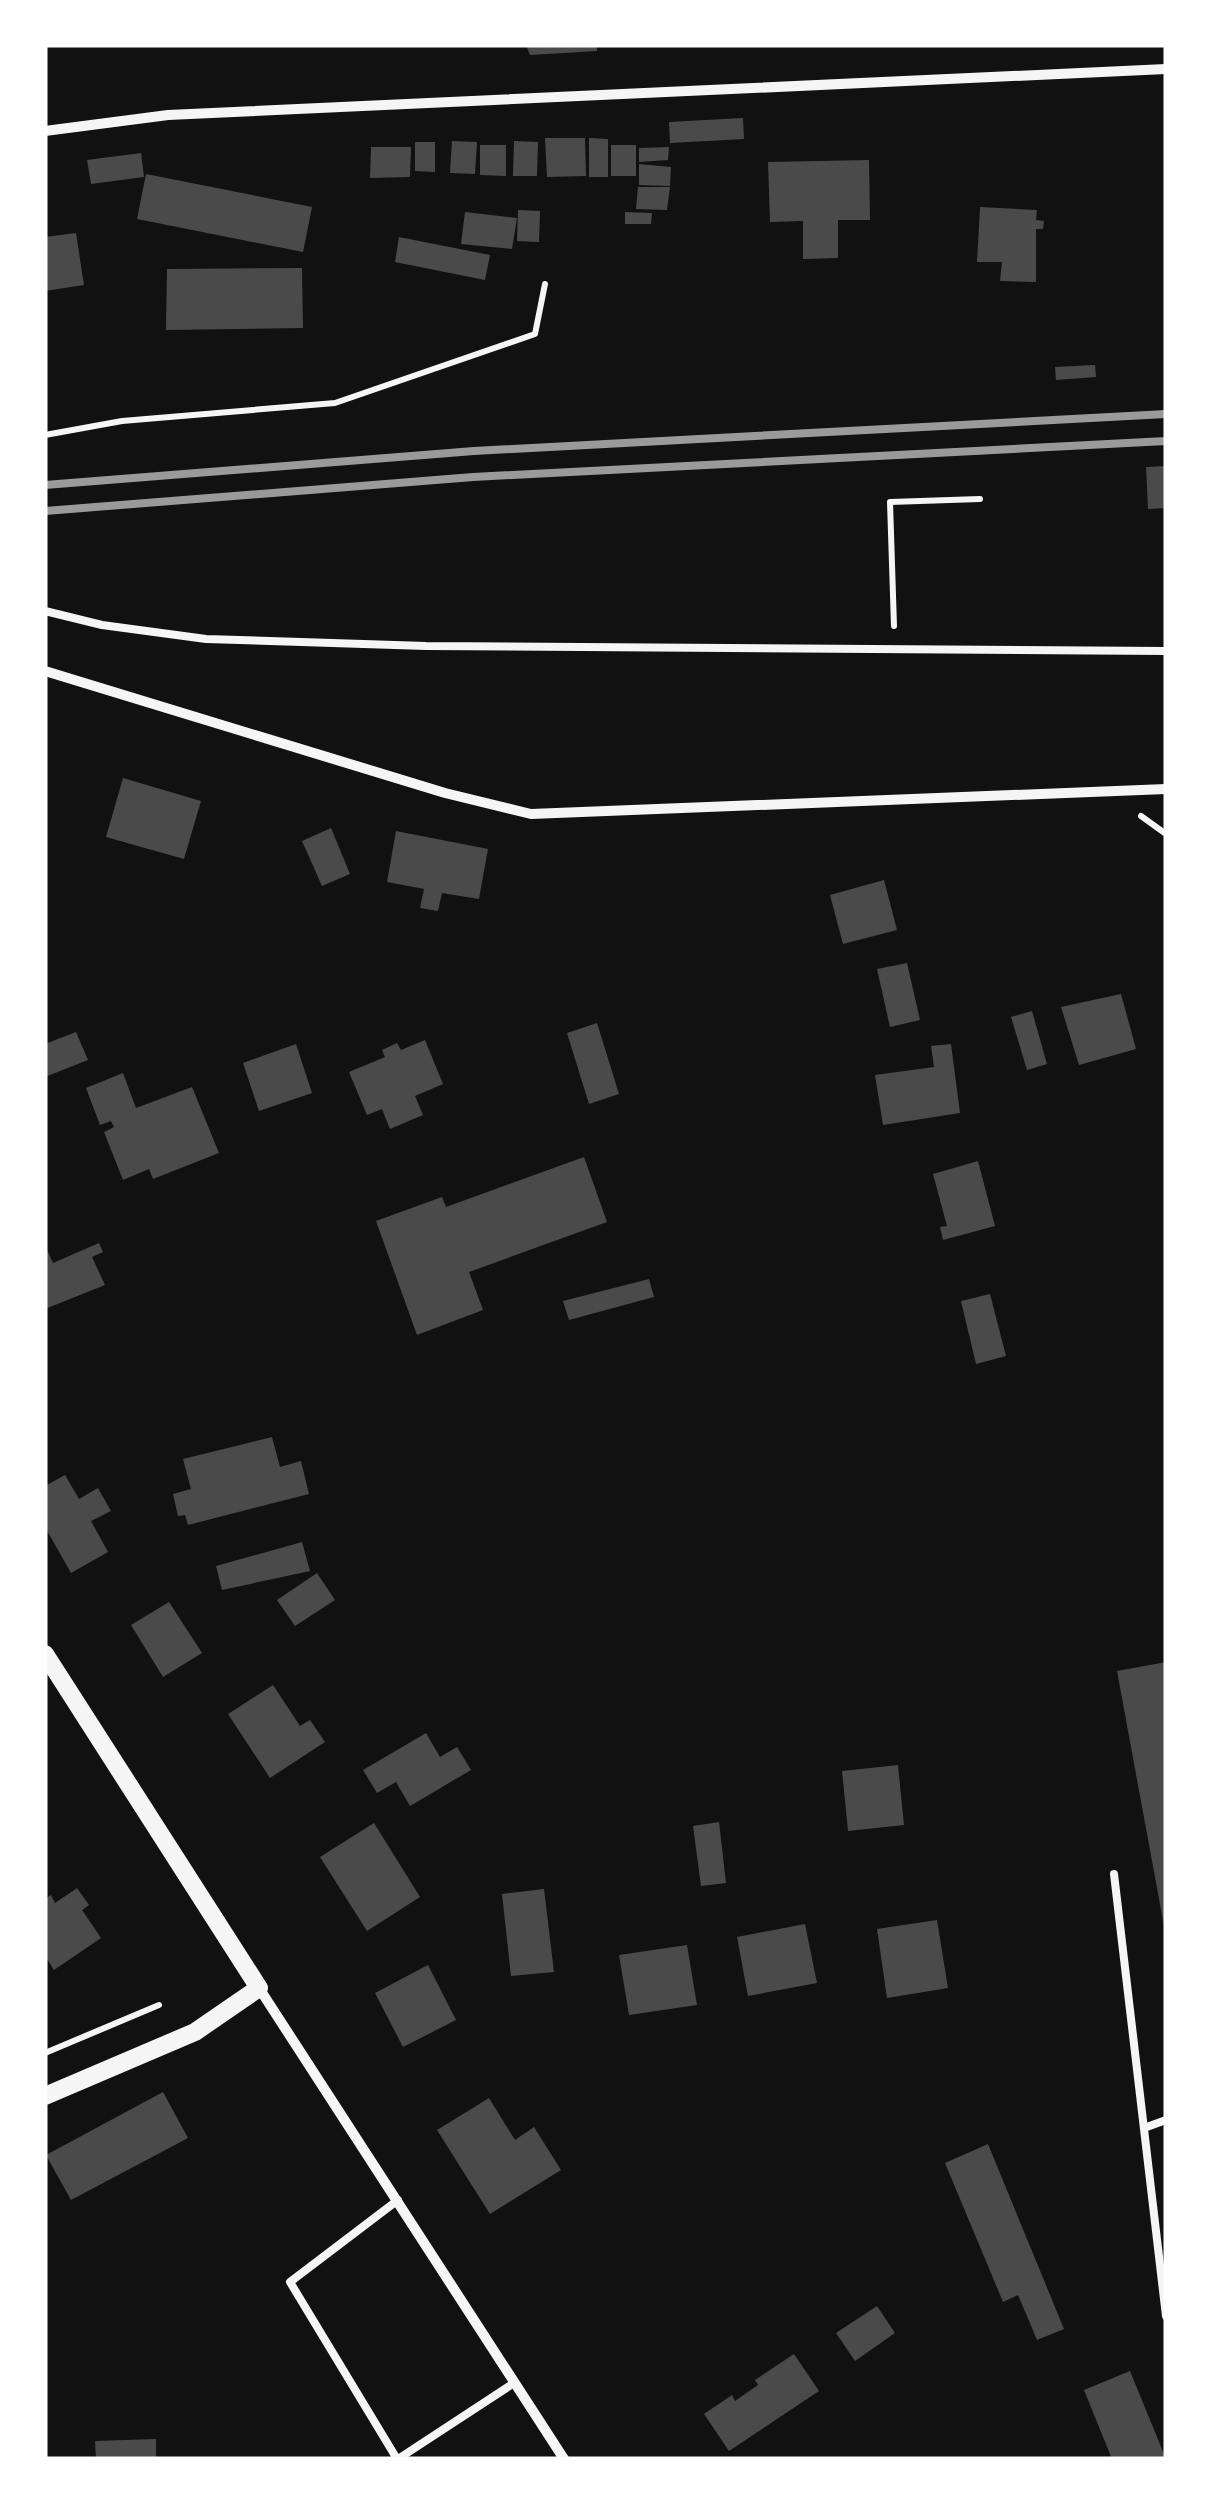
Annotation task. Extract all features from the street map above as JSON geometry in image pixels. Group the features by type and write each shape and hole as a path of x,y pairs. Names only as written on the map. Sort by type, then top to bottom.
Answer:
{"street":[{"path":"45,131 168,115 1166,70"},
{"path":"45,671 445,793 531,814 1166,789"},
{"path":"45,1654 564,2459"},
{"path":"45,2096 195,2032 259,1988"}],"lane":[{"path":"45,611 102,625 246,640 426,646 1166,651"},
{"path":"1114,1874 1166,2316"},
{"path":"1144,2128 1166,2120"},
{"path":"398,2200 290,2282 398,2459 514,2383"}],"path":[{"path":"45,435 122,422 335,403 535,334 545,284"},
{"path":"894,628 890,502 980,499"},
{"path":"1136,812 1166,834"},
{"path":"45,2053 159,2005"}],"building":[{"path":"526,45 597,45 597,51 530,55"},
{"path":"743,118 744,139 670,143 669,122"},
{"path":"545,138 585,138 586,176 547,177"},
{"path":"589,138 608,139 608,177 589,177"},
{"path":"452,141 477,142 475,174 450,173"},
{"path":"514,141 538,142 537,176 513,176"},
{"path":"415,142 435,142 435,172 415,171"},
{"path":"480,145 506,145 506,176 480,175"},
{"path":"611,145 636,145 636,176 611,176"},
{"path":"371,147 411,147 410,177 370,178"},
{"path":"669,147 668,160 639,162 639,148"},
{"path":"141,153 144,177 91,184 87,160"},
{"path":"869,160 870,220 838,220 838,258 803,259 803,221 770,222 768,162"},
{"path":"639,164 671,167 670,186 639,185"},
{"path":"146,174 312,207 303,252 137,219"},
{"path":"638,187 670,187 667,210 636,209"},
{"path":"980,207 1037,210 1036,220 1044,221 1043,229 1036,229 1036,282 1000,281 1002,262 977,262"},
{"path":"518,210 540,211 539,242 517,241"},
{"path":"465,212 517,218 512,249 461,244"},
{"path":"625,212 652,213 651,224 625,224"},
{"path":"76,233 84,285 45,291 45,237"},
{"path":"399,237 490,255 485,280 395,262"},
{"path":"302,268 303,328 166,330 167,269"},
{"path":"1095,365 1096,377 1056,380 1055,367"},
{"path":"1166,466 1166,508 1148,509 1146,467"},
{"path":"123,778 201,801 184,859 106,837"},
{"path":"331,828 350,874 322,886 302,841"},
{"path":"396,831 488,849 479,899 442,893 438,911 420,908 424,889 387,882"},
{"path":"884,880 897,930 843,944 830,895"},
{"path":"907,963 920,1020 890,1027 877,969"},
{"path":"1121,994 1136,1049 1079,1065 1061,1007"},
{"path":"1032,1011 1047,1064 1027,1070 1011,1017"},
{"path":"597,1023 619,1094 589,1104 567,1033"},
{"path":"76,1032 88,1060 45,1077 45,1044"},
{"path":"425,1040 443,1084 415,1096 423,1115 390,1129 382,1109 367,1115 349,1072 385,1057 382,1050 397,1043 401,1050"},
{"path":"296,1044 312,1093 259,1111 243,1063"},
{"path":"951,1044 960,1113 883,1125 875,1075 934,1067 931,1046"},
{"path":"123,1073 136,1108 192,1087 219,1153 153,1179 149,1169 123,1180 104,1132 114,1127 111,1121 100,1125 86,1088"},
{"path":"584,1157 607,1222 469,1272 483,1310 417,1335 376,1221 442,1197 446,1207"},
{"path":"978,1161 995,1226 943,1240 940,1227 947,1226 933,1174"},
{"path":"99,1243 103,1252 92,1257 105,1285 45,1309 45,1245 53,1263"},
{"path":"649,1279 654,1297 569,1320 563,1301"},
{"path":"990,1294 1006,1356 976,1364 961,1301"},
{"path":"272,1437 280,1467 301,1461 309,1494 188,1525 185,1515 178,1516 173,1494 191,1489 183,1459"},
{"path":"65,1475 79,1499 98,1488 111,1511 91,1521 108,1552 71,1573 45,1527 45,1486"},
{"path":"302,1542 310,1571 222,1590 216,1566"},
{"path":"317,1573 335,1600 295,1626 277,1600"},
{"path":"169,1602 202,1653 163,1677 131,1625"},
{"path":"1166,1662 1166,1926 1164,1926 1117,1671"},
{"path":"273,1685 300,1726 310,1720 325,1742 270,1778 228,1714"},
{"path":"426,1733 440,1757 457,1747 471,1770 410,1806 396,1782 377,1793 363,1770"},
{"path":"898,1765 904,1825 848,1831 842,1771"},
{"path":"719,1822 726,1883 701,1886 693,1826"},
{"path":"374,1823 420,1897 367,1931 320,1857"},
{"path":"77,1888 89,1905 82,1910 101,1938 54,1970 45,1956 45,1899 51,1895 55,1903"},
{"path":"544,1889 554,1972 511,1976 502,1894"},
{"path":"937,1920 948,1988 887,1998 877,1929"},
{"path":"805,1924 817,1983 748,1996 737,1937"},
{"path":"687,1945 697,2005 629,2015 619,1955"},
{"path":"428,1965 456,2020 403,2047 375,1993"},
{"path":"163,2092 188,2138 71,2200 46,2155"},
{"path":"489,2098 515,2140 534,2127 561,2170 490,2214 437,2130"},
{"path":"988,2144 1064,2329 1037,2340 1018,2295 1003,2302 945,2163"},
{"path":"877,2306 895,2333 855,2361 836,2333"},
{"path":"794,2354 819,2391 729,2451 704,2414 732,2395 735,2401 758,2385 755,2380"},
{"path":"1130,2371 1166,2459 1112,2459 1084,2390"},
{"path":"156,2439 156,2459 96,2459 95,2441"}],"railway":[{"path":"45,485 474,451 1166,414"},
{"path":"45,511 473,477 1166,441"}]}
